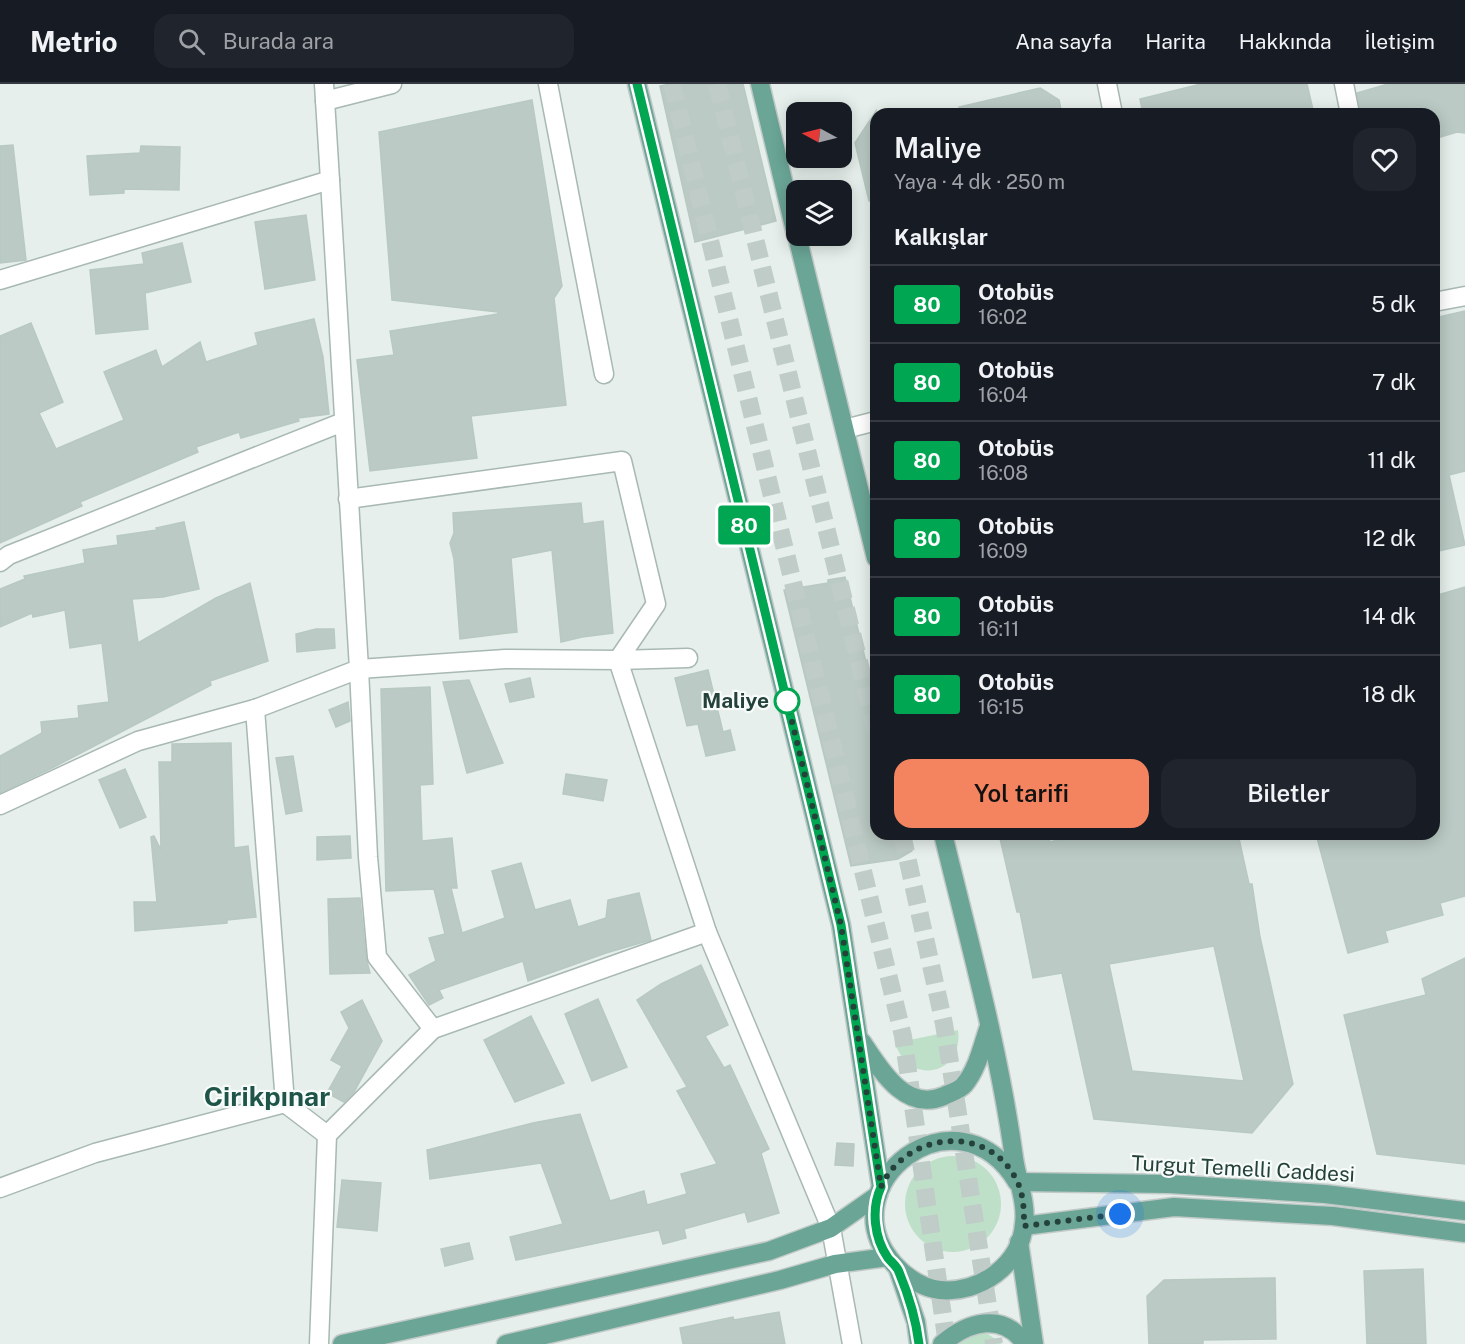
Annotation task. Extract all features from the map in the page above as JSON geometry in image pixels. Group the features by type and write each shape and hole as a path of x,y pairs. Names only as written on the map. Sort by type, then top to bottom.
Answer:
{"main road":[{"path":"637,84 841,925 859,1038 879,1191"},
{"path":"760,84 786,193"},
{"path":"799,246 870,533"},
{"path":"944,840 1007,1105 1017,1182"},
{"path":"859,1038 899,1091 924,1100 938,1098 964,1086 975,1066 988,1029"},
{"path":"919,1344 916,1322 893,1263 878,1237 875,1217 879,1191 886,1175 907,1154 927,1143 953,1140 967,1142 989,1151 1010,1169 1017,1182 1024,1203 1022,1234 1034,1344"},
{"name":"Turgut Temelli Caddesi","path":"1017,1182 1205,1186 1325,1194 1465,1211"},
{"path":"342,1344 769,1251 831,1228 879,1191"},
{"name":"Turgut Temelli Caddesi","path":"1022,1234 1174,1207 1333,1216 1465,1233"},
{"path":"506,1344 780,1280 835,1264 893,1263 926,1287 957,1290 983,1282 1003,1269 1014,1254 1022,1234"},
{"path":"942,1344 957,1331 980,1323 1003,1326 1019,1335 1025,1344"}],"street":[{"path":"392,84 324,92 377,957 433,1029"},
{"path":"548,84 604,374"},
{"path":"1107,84 1112,108"},
{"path":"1344,84 1349,108"},
{"path":"0,280 330,180"},
{"path":"1440,301 1465,296"},
{"path":"0,562 9,555 343,422"},
{"path":"845,429 870,423"},
{"path":"348,499 622,461 656,604 618,660"},
{"path":"0,805 138,741 255,709 359,669 505,659 688,658"},
{"path":"618,660 707,932 831,1228 835,1264 852,1344"},
{"path":"255,709 285,1102 327,1135"},
{"path":"319,1344 327,1135 433,1029 707,932"},
{"path":"0,1188 95,1153 285,1102"}],"green space":[{"path":"958,1030 958,1045 953,1057 934,1070 923,1070 912,1066 902,1057 895,1043"},
{"path":"953,1156 971,1160 987,1170 997,1186 1001,1204 997,1222 987,1238 971,1248 953,1252 935,1248 919,1238 909,1222 905,1204 909,1186 919,1170 935,1160"},
{"path":"977,1331 988,1334 1002,1344 948,1344"}],"building":[{"path":"743,84 776,221 695,242 660,86"},
{"path":"1201,84 1307,84 1313,108 1142,108 1140,99"},
{"path":"1388,84 1465,84 1465,133 1457,132 1440,137 1440,108 1360,108 1357,93"},
{"path":"1040,88 1059,100 1061,108 959,108"},
{"path":"532,100 562,286 554,298 566,405 471,416 477,458 370,471 357,360 394,355 390,331 498,314 498,312 392,300 379,132"},
{"path":"870,120 870,201 869,201 855,143"},
{"path":"13,145 26,260 0,263 0,146"},
{"path":"141,146 180,147 179,190 124,189 124,193 90,195 87,156 140,153"},
{"path":"306,215 315,280 265,289 255,222"},
{"path":"182,243 191,282 145,293 148,329 96,334 90,270 144,264 142,253"},
{"path":"1465,311 1465,471 1449,475 1465,545 1440,551 1440,317"},
{"path":"314,319 323,357 329,414 298,418 299,421 241,438 239,432 196,447 198,452 80,502 82,506 0,543 0,336 31,323 63,402 39,413 56,449 124,420 104,372 156,350 162,367 200,342 206,362 258,345 255,333"},
{"path":"581,503 583,524 603,521 613,633 561,642 552,550 511,558 517,632 460,639 454,559 450,543 454,533 453,513"},
{"path":"184,522 199,589 163,597 132,599 138,643 216,598 250,583 268,661 210,681 211,685 0,793 0,756 42,733 41,722 79,718 78,706 109,702 102,643 70,648 65,610 33,617 32,613 0,627 0,589 25,579 24,576 85,563 83,550 118,545 117,536 157,530 156,528"},
{"path":"845,577 870,678 870,840 909,840 912,851 898,859 851,866 784,590 828,583 828,580"},
{"path":"1465,587 1465,896 1440,903 1443,915 1385,931 1388,942 1348,953 1318,840 1440,840 1440,594"},
{"path":"316,629 334,629 335,648 297,652 296,634"},
{"path":"708,670 723,732 730,730 735,750 706,756 698,724 687,726 675,678"},
{"path":"530,678 534,697 510,702 505,684"},
{"path":"469,680 503,763 467,773 443,682"},
{"path":"430,687 433,784 420,785 422,841 452,838 457,888 451,888 462,933 505,918 492,871 521,863 535,910 570,900 578,927 606,918 608,900 639,893 651,940 606,953 528,981 523,961 439,990 443,998 429,1005 409,975 436,961 429,938 445,934 434,889 386,891 381,689"},
{"path":"348,702 350,721 336,727 329,710"},
{"path":"231,743 234,848 248,846 256,917 227,920 227,923 135,931 134,902 157,902 151,837 154,836 161,850 159,762 172,762 172,744"},
{"path":"293,756 302,811 286,814 276,758"},
{"path":"125,769 146,817 120,828 99,780"},
{"path":"566,774 607,780 603,801 563,794"},
{"path":"350,836 351,858 317,860 317,837"},
{"path":"1000,840 1050,840 1050,842 1058,840 1239,840 1249,884 1252,884 1260,937 1293,1084 1252,1133 1094,1119 1062,973 1033,978 1020,912 1017,912","holes":["1214,946 1244,1081 1132,1071 1109,964"]},
{"path":"360,898 366,958 370,973 330,974 328,899"},
{"path":"1465,958 1465,1164 1377,1154 1344,1015 1426,995 1422,979"},
{"path":"701,965 728,1025 705,1036 724,1068 730,1065 769,1149 761,1153 779,1213 748,1222 745,1212 684,1229 686,1238 663,1244 659,1230 516,1260 510,1237 563,1224 541,1163 430,1179 427,1150 533,1123 580,1114 610,1201 644,1191 647,1205 687,1194 681,1174 717,1164 677,1091 687,1087 637,1000 661,984"},
{"path":"598,999 627,1067 592,1081 565,1014"},
{"path":"362,1000 382,1041 354,1092 344,1102 327,1093 342,1066 331,1060 349,1028 341,1012"},
{"path":"531,1016 564,1083 515,1102 484,1040"},
{"path":"837,1143 854,1144 853,1166 835,1165"},
{"path":"342,1180 381,1183 377,1231 337,1227"},
{"path":"469,1243 473,1259 445,1266 441,1249"},
{"path":"1423,1269 1426,1344 1367,1344 1364,1271"},
{"path":"1275,1278 1276,1339 1203,1340 1203,1344 1149,1344 1147,1296 1164,1280"},
{"path":"779,1312 785,1344 683,1344 680,1328 733,1317 734,1320"}],"tunnel":[{"path":"672,84 903,1036 947,1344"},
{"path":"717,84 870,707"},
{"path":"903,840 944,1024 994,1344"}],"bus line":[{"name":"80","path":"637,84 841,925 881,1187 875,1217 878,1237 888,1257 898,1269 916,1322 919,1344"}],"place":[{"name":"Maliye","path":"787,701"}],"district":[{"name":"Cirikpınar","path":"267,1097"}],"route":[{"path":"787,701 841,925 881,1187 886,1175 907,1154 927,1143 953,1140 967,1142 989,1151 1010,1169 1024,1203 1024,1226 1120,1214"}]}
